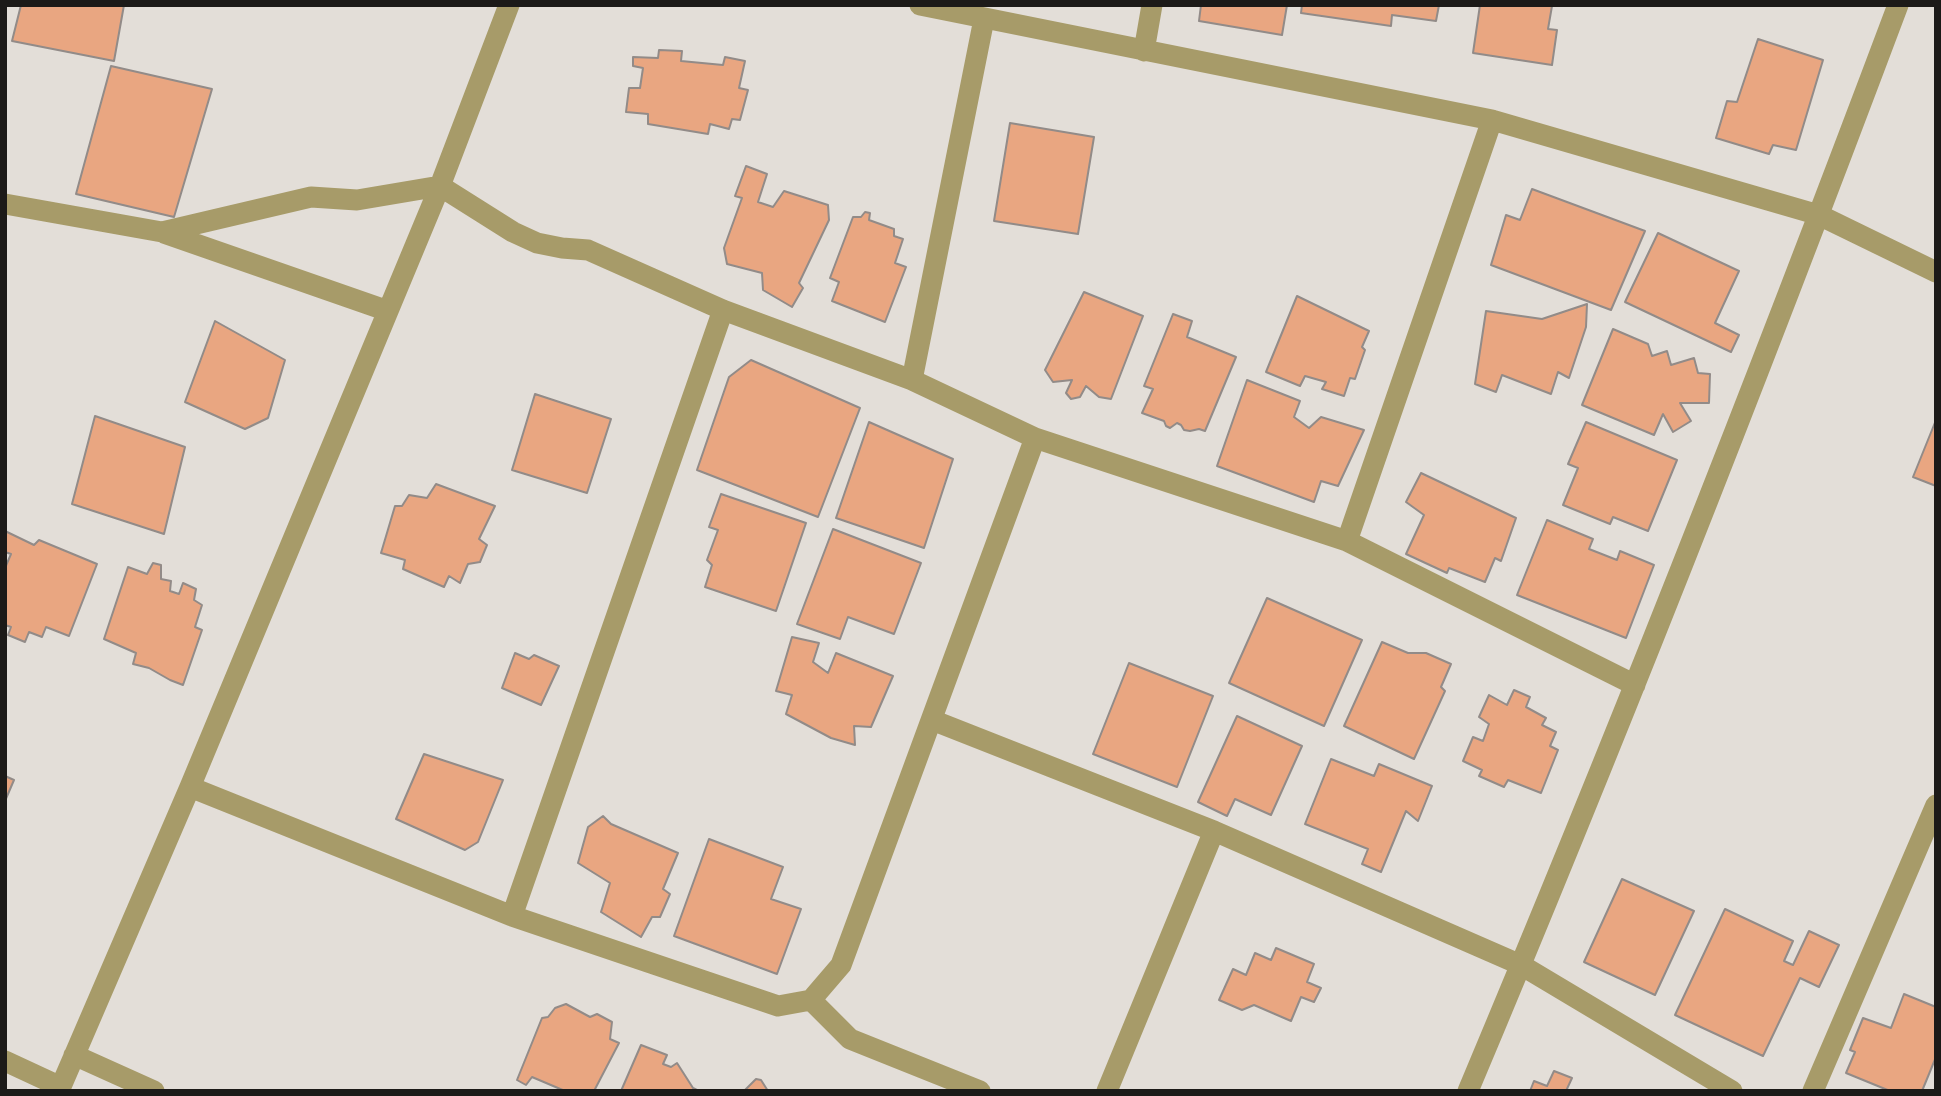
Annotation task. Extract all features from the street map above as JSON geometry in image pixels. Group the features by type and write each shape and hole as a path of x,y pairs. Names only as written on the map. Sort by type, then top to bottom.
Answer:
{"street":[{"path":"5,1061 60,1089 191,787 440,186 509,5"},
{"path":"920,5 1492,120 1819,215 1936,272"},
{"path":"1144,51 1152,5"},
{"path":"1468,1091 1635,685 1898,5"},
{"path":"912,380 984,19"},
{"path":"1347,541 1492,120"},
{"path":"162,232 311,197 357,200 440,186 513,232 537,243 588,250 723,310 912,380 1035,438 1347,541 1635,685"},
{"path":"5,204 162,232 388,311"},
{"path":"512,916 723,310"},
{"path":"191,787 512,916 778,1006 811,1000 841,965 1035,438"},
{"path":"932,720 1214,831 1521,965 1732,1091"},
{"path":"1814,1091 1936,804"},
{"path":"1107,1091 1214,831"},
{"path":"811,1000 850,1040 980,1091"},
{"path":"74,1055 154,1091"}],"building":[{"path":"21,5 124,5 114,61 12,41"},
{"path":"1201,5 1287,5 1282,35 1199,21"},
{"path":"1302,5 1439,5 1436,21 1392,15 1391,26 1301,13"},
{"path":"1480,5 1552,6 1548,29 1557,30 1552,65 1473,53"},
{"path":"1758,39 1823,60 1796,150 1773,145 1769,154 1716,138 1727,101 1737,102"},
{"path":"659,50 682,51 681,61 723,65 725,57 745,61 739,88 748,90 740,120 732,119 729,129 710,124 708,134 648,124 648,114 626,112 629,88 640,88 643,68 633,66 633,57 658,58"},
{"path":"111,66 212,89 174,217 76,194"},
{"path":"1010,123 1094,137 1078,234 994,221"},
{"path":"746,166 767,174 758,202 773,207 784,191 828,205 829,220 799,283 803,288 792,307 763,290 762,273 727,264 724,248 742,198 735,196"},
{"path":"1532,189 1645,231 1611,310 1491,265 1506,215 1520,220"},
{"path":"865,212 870,213 869,220 894,229 894,236 903,239 895,263 906,267 885,322 832,301 839,282 830,278 853,217 861,217"},
{"path":"1658,233 1739,271 1715,323 1739,335 1731,352 1625,302"},
{"path":"1084,292 1143,316 1111,399 1099,397 1086,386 1080,397 1071,399 1066,393 1072,380 1053,382 1045,370"},
{"path":"1297,296 1369,331 1362,347 1365,350 1355,379 1350,378 1344,396 1322,389 1326,382 1305,376 1300,386 1266,372"},
{"path":"1587,304 1586,327 1569,378 1558,372 1551,394 1502,375 1496,392 1475,384 1486,311 1542,319"},
{"path":"1173,314 1192,321 1187,337 1236,357 1205,431 1184,430 1177,423 1170,428 1164,421 1142,413 1153,389 1144,386"},
{"path":"215,321 285,360 268,418 245,429 185,402"},
{"path":"1613,329 1648,344 1652,356 1667,351 1671,365 1694,358 1698,373 1710,374 1709,403 1680,403 1691,421 1673,432 1663,414 1654,435 1582,405"},
{"path":"751,360 860,408 818,517 697,470 729,377"},
{"path":"1247,380 1300,401 1294,417 1309,428 1321,417 1364,430 1338,486 1321,481 1314,502 1217,466"},
{"path":"535,394 611,419 587,493 512,470"},
{"path":"95,416 185,447 164,534 72,504"},
{"path":"1936,420 1936,486 1913,477"},
{"path":"869,422 953,459 924,548 836,518"},
{"path":"1586,422 1677,460 1648,531 1613,517 1610,524 1563,505 1578,468 1568,464"},
{"path":"1421,473 1516,518 1501,561 1495,558 1485,582 1449,568 1447,573 1406,554 1424,515 1406,502"},
{"path":"436,484 495,506 479,539 487,545 480,562 468,564 460,583 449,576 444,587 403,569 405,560 381,553 395,506 402,506 409,495 427,498"},
{"path":"721,494 806,523 776,611 705,587 712,565 707,560 718,530 709,527"},
{"path":"1547,520 1593,539 1589,549 1617,560 1620,551 1654,565 1626,638 1517,595"},
{"path":"833,529 921,563 894,634 848,617 840,639 797,624"},
{"path":"5,531 34,545 39,540 97,564 69,636 46,627 42,637 29,632 25,642 8,635 11,627 5,625 5,568 11,554 5,552"},
{"path":"153,563 161,565 161,579 171,581 170,591 179,594 183,583 196,589 194,600 202,605 195,627 202,630 183,685 149,668 133,664 136,653 104,639 128,567 147,574"},
{"path":"1267,598 1362,640 1324,726 1229,683"},
{"path":"792,637 819,643 813,662 828,673 836,653 893,676 871,727 854,726 855,745 831,738 786,714 792,695 776,691"},
{"path":"1382,642 1408,653 1426,653 1451,664 1441,687 1445,691 1414,759 1344,726"},
{"path":"515,653 529,659 534,655 559,666 541,705 502,688"},
{"path":"1129,663 1213,696 1177,787 1093,754"},
{"path":"1514,690 1530,697 1526,707 1546,718 1542,725 1556,732 1550,746 1558,750 1541,793 1508,780 1504,787 1479,776 1482,770 1463,761 1473,737 1483,741 1489,724 1479,717 1489,695 1507,705"},
{"path":"1237,716 1302,746 1271,815 1235,799 1227,816 1198,802"},
{"path":"424,754 503,780 478,842 465,850 396,819"},
{"path":"1331,759 1374,776 1379,764 1432,786 1418,821 1406,811 1381,872 1362,864 1368,849 1305,824"},
{"path":"5,776 14,780 5,801"},
{"path":"603,816 611,824 678,853 663,889 670,894 660,917 652,917 641,937 601,912 610,883 578,863 588,827"},
{"path":"709,839 783,867 771,899 801,909 777,974 674,936"},
{"path":"1622,879 1694,911 1655,995 1584,962"},
{"path":"1725,909 1793,941 1784,961 1793,965 1809,931 1839,945 1819,987 1800,978 1763,1056 1675,1015"},
{"path":"1276,948 1314,964 1307,982 1321,988 1314,1002 1301,997 1291,1021 1254,1005 1242,1010 1219,1000 1233,969 1246,975 1255,953 1271,960"},
{"path":"1904,994 1936,1007 1936,1057 1922,1091 1890,1091 1846,1073 1855,1052 1850,1050 1863,1018 1891,1028"},
{"path":"566,1004 590,1017 597,1014 612,1022 610,1039 619,1043 594,1091 565,1091 532,1077 526,1085 517,1080 542,1018 548,1017 555,1008"},
{"path":"641,1045 667,1055 663,1064 671,1067 677,1063 693,1088 699,1091 621,1091"},
{"path":"1554,1071 1572,1078 1566,1091 1530,1091 1534,1081 1547,1086"},
{"path":"756,1079 761,1080 768,1091 744,1091"}]}
